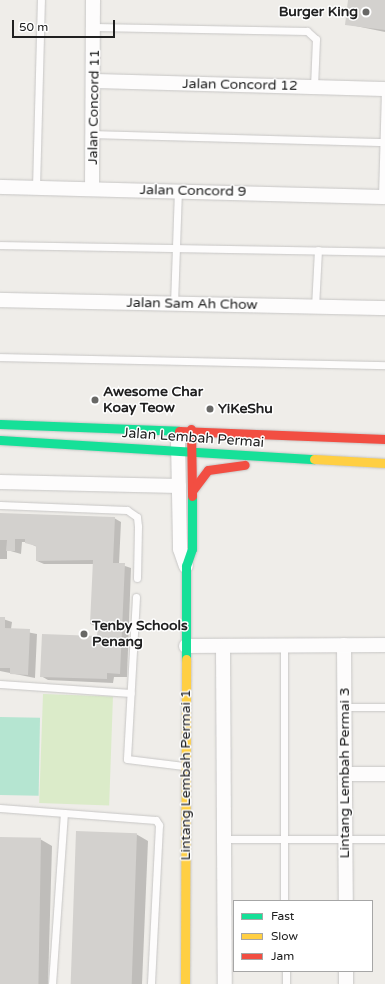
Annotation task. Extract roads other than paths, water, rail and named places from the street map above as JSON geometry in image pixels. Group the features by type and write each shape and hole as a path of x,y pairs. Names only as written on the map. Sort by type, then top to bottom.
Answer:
{"main road":[{"name":"Jalan Lembah Permai","path":"0,424 184,429 385,439"},
{"name":"Jalan Lembah Permai","path":"0,440 185,449 326,461 385,463"},
{"name":"Lintang Lembah Permai 1","path":"185,449 192,491 192,549 186,566 185,984"},
{"path":"192,491 202,475 214,467 326,461"}],"street":[{"name":"Jalan Concord 11","path":"92,189 95,26 93,0"},
{"name":"Jalan Concord 12","path":"94,81 385,89"},
{"name":"Jalan Concord 9","path":"0,187 178,190 384,197"},
{"name":"Jalan Sam Ah Chow","path":"0,300 385,308"},
{"name":"Lintang Lembah Permai 1","path":"184,429 185,449 179,486 180,549 186,566"},
{"path":"0,482 179,486"},
{"name":"Lintang Lembah Permai 3","path":"344,645 346,900"},
{"path":"186,646 385,645"},
{"path":"223,646 225,984"},
{"path":"345,774 385,774"},
{"path":"346,972 346,984"}],"lane":[{"path":"36,188 41,0"},
{"path":"95,26 307,32 316,39 314,86"},
{"path":"384,197 385,89"},
{"path":"93,134 384,142"},
{"path":"174,304 178,190"},
{"path":"0,245 385,252"},
{"path":"315,307 318,250"},
{"path":"0,357 385,365"},
{"path":"0,505 127,510 136,517 138,526 137,578"},
{"path":"136,597 127,759 186,766"},
{"path":"284,646 284,900"},
{"path":"0,684 131,693"},
{"path":"345,707 385,707"},
{"path":"0,808 151,817 159,825 151,984"},
{"path":"52,984 64,813"},
{"path":"224,839 385,839"},
{"path":"286,972 286,984"}],"place":[{"name":"Burger King","path":"366,12"},
{"name":"Awesome Char Koay Teow","path":"95,400"},
{"name":"YiKeShu","path":"210,409"},
{"name":"Tenby Schools Penang","path":"84,634"}]}
